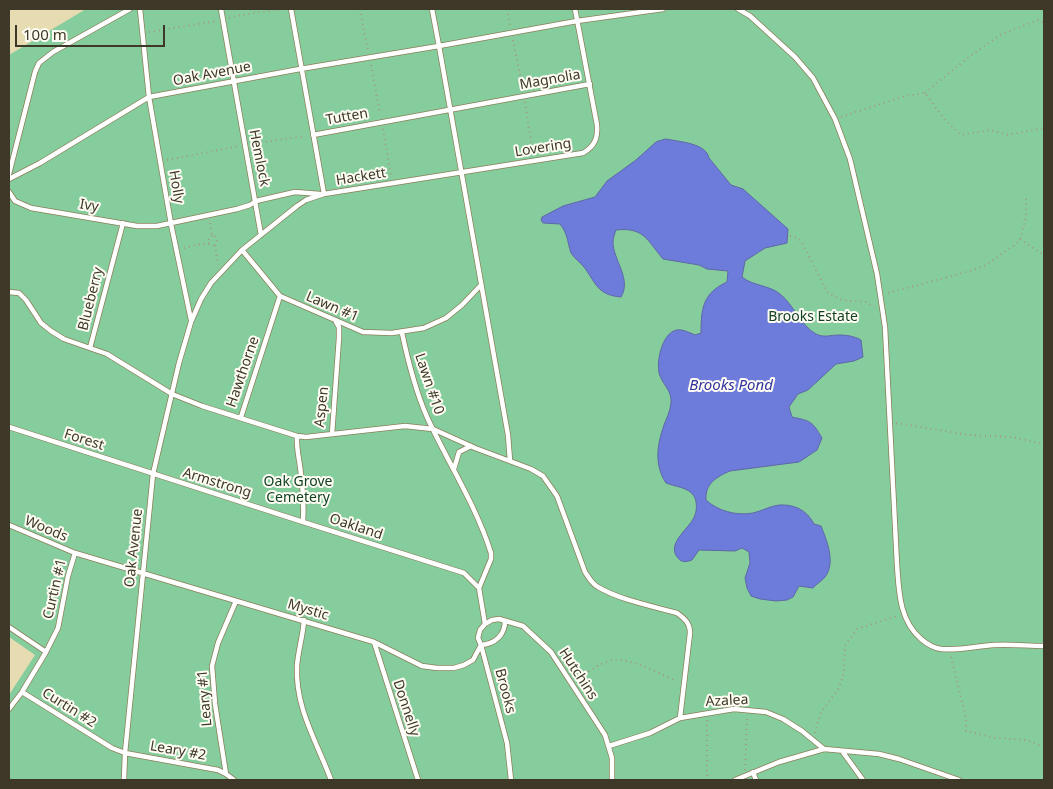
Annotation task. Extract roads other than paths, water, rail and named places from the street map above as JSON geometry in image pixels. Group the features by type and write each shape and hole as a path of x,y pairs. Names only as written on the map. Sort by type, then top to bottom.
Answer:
{"lane":[{"path":"9,174 35,72 39,63 79,37 130,9"},
{"name":"Holly","path":"140,9 149,97 171,224 250,205 256,201"},
{"name":"Hemlock","path":"221,9 256,201 295,192 324,194"},
{"name":"Tutten","path":"289,9 313,135 451,109"},
{"path":"432,9 508,435 510,461"},
{"name":"Magnolia","path":"451,109 590,84 576,9"},
{"name":"Oak Avenue","path":"9,179 149,97 578,21 644,10 663,9"},
{"path":"738,9 750,16 795,57 813,78 835,119 850,159 884,313 897,565 900,594 907,622 928,645 938,649 950,650 995,645 1044,646"},
{"name":"Lovering","path":"462,173 584,153 590,149 595,142 597,125 590,84"},
{"name":"Hackett","path":"313,135 324,194 462,173"},
{"name":"Ivy","path":"9,192 15,201 31,208 137,226 171,224"},
{"name":"Oak Avenue","path":"124,780 152,474 192,322 201,299 220,272 242,250 297,206 306,200 324,194"},
{"path":"256,201 261,235"},
{"name":"Blueberry","path":"122,223 90,348 107,354 172,394"},
{"path":"171,224 192,322"},
{"name":"Lawn #1","path":"242,250 280,296 363,332 402,332 424,328 446,318 481,286"},
{"path":"9,292 19,294 26,300 41,323 51,332 90,348"},
{"name":"Hawthorne","path":"172,394 202,406 241,417 280,296"},
{"name":"Aspen","path":"241,417 297,436 306,437 332,434 339,338 338,327 335,321"},
{"name":"Lawn #10","path":"402,332 414,382 422,406 433,429"},
{"name":"Lawn #10","path":"332,434 405,426 433,429"},
{"name":"Forest","path":"9,427 152,474"},
{"path":"433,429 531,469 542,476 551,485 557,496 585,572 597,587 615,595 677,613 685,619 690,626 680,718"},
{"path":"433,429 475,512 491,553 491,559 479,588 485,624 478,634 481,645 487,645 502,635 505,621"},
{"path":"297,436 296,447 304,505 303,522"},
{"path":"454,469 459,452 472,446"},
{"name":"Armstrong","path":"152,474 303,522"},
{"name":"Oakland","path":"303,522 464,573 479,588"},
{"name":"Woods","path":"9,525 75,553"},
{"name":"Curtin #1","path":"22,692 58,628 68,576 75,553 142,574"},
{"path":"142,574 236,601"},
{"name":"Mystic","path":"236,601 374,642 422,666 454,668 473,660 481,645"},
{"name":"Leary #1","path":"226,774 212,666 218,643 236,601"},
{"name":"Hutchins","path":"485,624 499,619 523,626 536,636 551,652 605,735 612,758 612,780"},
{"path":"304,620 297,667 299,694 307,726 331,780"},
{"path":"9,628 46,652"},
{"name":"Donnelly","path":"374,642 418,780"},
{"name":"Brooks","path":"481,645 507,743 511,780"},
{"name":"Curtin #2","path":"9,709 22,692 112,748 125,754"},
{"name":"Azalea","path":"609,746 650,733 680,718 734,709 766,712 783,719 824,749"},
{"path":"735,780 786,759 824,749 879,754 959,780"},
{"path":"842,750 863,780"},
{"name":"Leary #2","path":"125,754 218,770 226,774"},
{"path":"753,772 756,780"},
{"path":"226,774 234,780"}],"water":[{"name":"Brooks Pond","path":"666,139 692,144 703,149 731,185 743,189 788,229 787,243 765,248 745,261 742,277 780,294 806,326 816,334 847,336 861,340 863,357 854,361 836,364 808,390 798,394 789,407 792,417 810,423 819,432 822,438 817,450 799,462 730,471 712,482 707,490 706,500 728,512 747,514 785,505 800,509 808,515 814,524 821,526 829,552 830,565 828,571 824,578 813,588 799,586 793,597 787,600 776,601 751,596 745,578 750,563 749,552 742,548 735,551 699,550 692,560 686,562 678,558 675,547 680,536 693,520 696,500 689,491 666,483 658,462 660,440 671,403 669,392 659,371 658,364 661,349 667,336 677,330 695,335 701,333 705,302 713,291 727,282 728,271 707,269 699,265 663,259 644,236 633,231 616,230 613,240 614,249 623,276 624,290 621,297 613,296 598,287 584,267 572,255 566,234 560,224 543,223 541,220 542,217 563,206 595,197 607,181 636,160 656,142"}],"park label":[{"name":"Brooks Estate","path":"813,317"},
{"name":"Oak Grove Cemetery","path":"298,490"}]}
